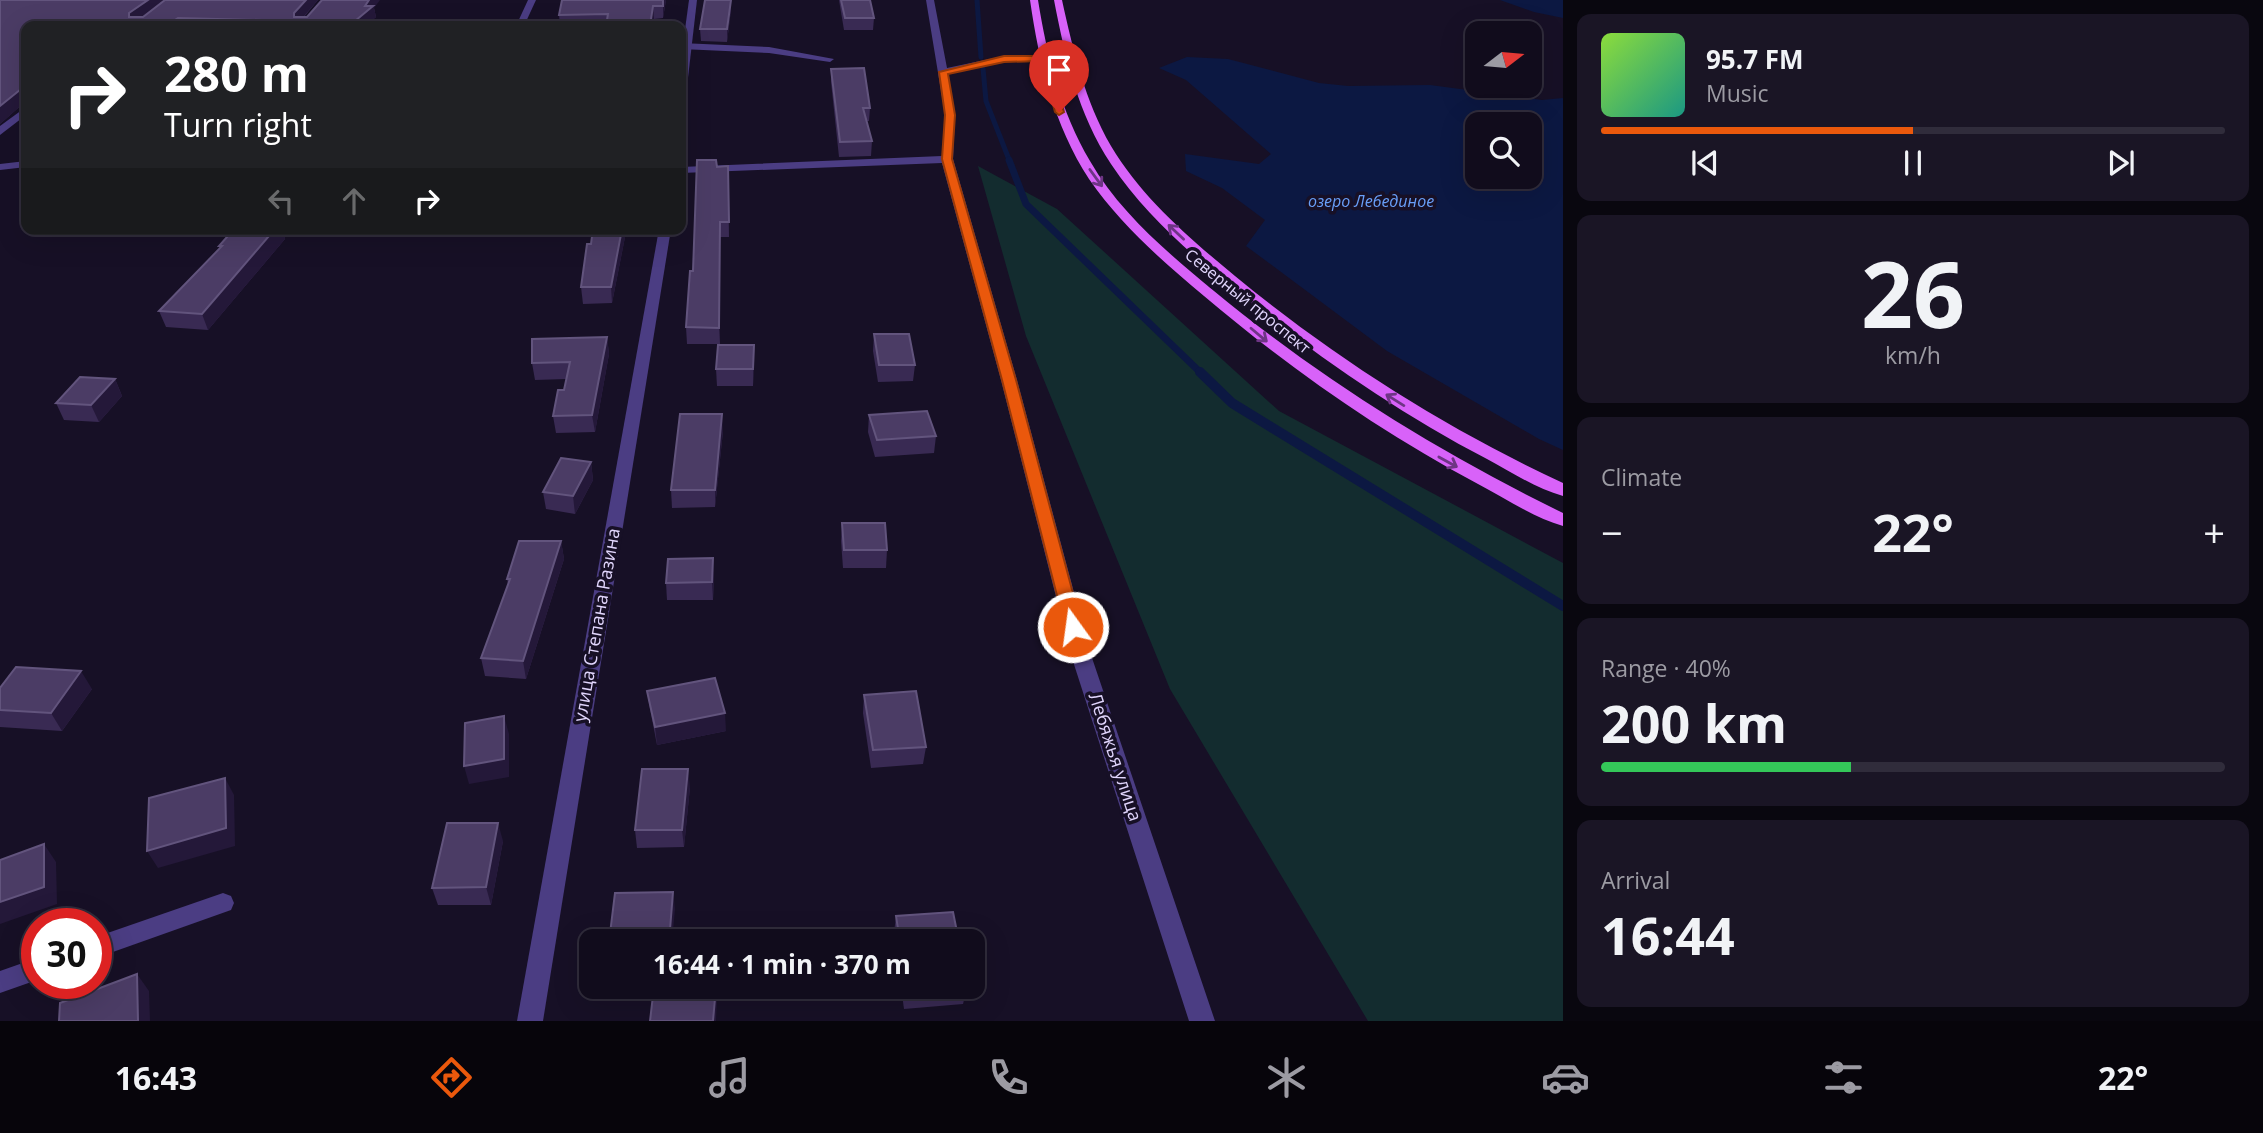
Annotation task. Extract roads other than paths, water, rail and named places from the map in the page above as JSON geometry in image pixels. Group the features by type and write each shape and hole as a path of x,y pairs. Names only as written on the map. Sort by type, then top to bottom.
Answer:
{"main road":[{"name":"Северный проспект","path":"1034,0 1044,58 1059,112 1086,164 1134,225 1168,258 1269,344 1340,396 1413,443 1500,491 1563,520"},
{"name":"Северный проспект","path":"1058,0 1078,84 1100,137 1116,163 1166,222 1250,295 1370,385 1441,428 1563,491"}],"street":[{"path":"522,21 532,0"},
{"path":"686,40 693,0"},
{"name":"Лебяжья улица","path":"930,0 950,115 947,159 1009,380 1080,652 1202,1021"},
{"path":"943,72 1004,59 1044,58"},
{"path":"0,132 21,114"},
{"path":"686,170 947,159"},
{"path":"0,167 21,165"},
{"name":"улица Степана Разина","path":"530,1021 664,235"}],"lane":[{"path":"686,46 769,50 830,59"},
{"path":"112,942 223,903"},
{"path":"0,982 21,975"}],"water":[{"path":"1500,0 1563,0 1563,18 1534,12"},
{"name":"озеро Лебединое","path":"1187,57 1228,59 1319,83 1348,86 1430,85 1465,90 1465,98 1563,98 1563,450 1539,439 1387,351 1246,246 1265,220 1222,188 1186,171 1185,154 1259,164 1271,154 1186,80 1159,68"}],"waterway":[{"path":"977,0 981,57"},
{"path":"983,68 986,101 1010,162"},
{"path":"1009,160 1026,204 1201,373"},
{"path":"1200,372 1232,403 1563,606"}]}
